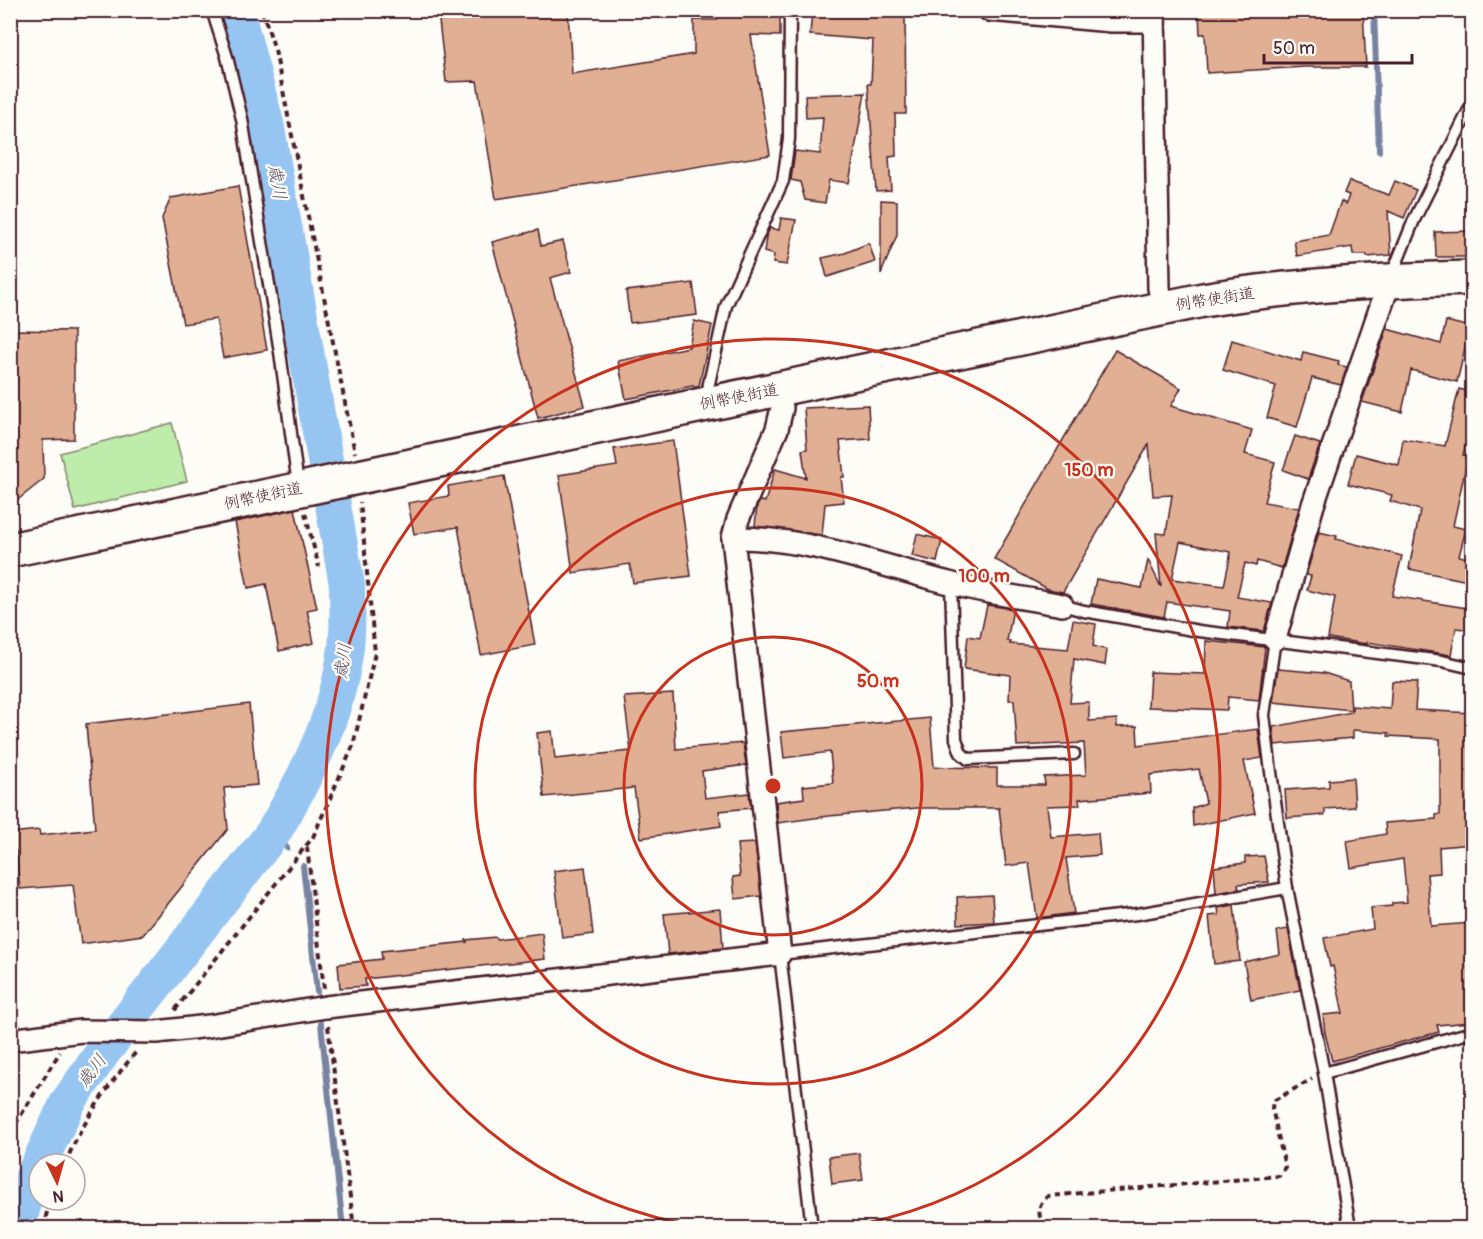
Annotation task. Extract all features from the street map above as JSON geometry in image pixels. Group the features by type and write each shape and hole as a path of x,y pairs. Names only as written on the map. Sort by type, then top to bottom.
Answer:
{"main road":[{"name":"例幣使街道","path":"10,550 1163,308 1233,295 1390,280 1473,278"}],"street":[{"path":"989,10 1111,21 1154,16 1159,288 1163,308"},
{"path":"1275,639 1313,505 1390,280"},
{"path":"10,1040 67,1032 150,1032 209,1026 326,1007 780,954 733,538 738,519 777,429 782,408 778,389"},
{"path":"733,538 833,550 951,584 1062,605"}],"lane":[{"path":"212,10 227,57 242,119 302,488"},
{"path":"711,402 708,387 726,306 783,181 789,139 790,10"},
{"path":"1390,280 1414,220 1473,104"},
{"path":"951,584 956,739 961,753 968,759 1074,754"},
{"path":"1062,605 1150,623 1442,661 1473,668"},
{"path":"1275,639 1264,715 1287,888 1324,1073 1350,1228"},
{"path":"812,1228 780,954 1137,914 1287,888"},
{"path":"1324,1073 1473,1032"}],"path":[{"path":"71,1152 87,1122 118,1074 150,1032 313,837 353,746 375,653 354,477 352,433 275,50 262,10"},
{"path":"302,488 319,567"},
{"path":"307,846 354,1228"},
{"path":"10,1133 65,1044 67,1032"},
{"path":"1042,1228 1040,1202 1048,1196 1279,1176 1285,1167 1272,1108 1273,1101 1324,1073"},
{"path":"43,1228 47,1212"}],"green space":[{"path":"172,423 187,481 75,510 60,453"}],"building":[{"path":"568,10 572,74 694,54 694,20 717,20 717,15 746,14 746,10 780,10 780,36 751,35 770,155 496,199 477,81 446,82 438,12"},
{"path":"812,10 879,15 905,14 906,114 895,114 896,156 889,157 891,190 876,191 868,84 871,84 873,40 810,35"},
{"path":"1252,10 1363,10 1366,67 1305,67 1207,73 1205,34 1200,34 1199,13"},
{"path":"865,93 849,183 829,180 825,203 805,200 800,182 791,180 795,151 820,154 823,117 806,118 805,95"},
{"path":"1349,181 1389,195 1395,181 1416,190 1404,218 1388,211 1391,255 1367,257 1367,255 1353,255 1352,247 1297,256 1294,241 1329,235 1341,201 1346,204 1349,195 1344,193"},
{"path":"238,186 267,350 223,358 216,319 183,324 162,218 171,198"},
{"path":"881,200 897,201 897,235 881,274"},
{"path":"781,218 796,220 787,265 773,263 774,255 764,252 770,228 779,230"},
{"path":"538,230 541,246 563,241 571,272 550,278 585,406 538,418 492,242"},
{"path":"1473,231 1473,257 1436,257 1435,232"},
{"path":"869,243 875,262 827,277 822,258 845,253"},
{"path":"693,283 697,315 630,323 626,291"},
{"path":"694,321 712,325 699,386 626,399 618,361 689,347"},
{"path":"1446,321 1470,327 1457,382 1411,370 1402,412 1362,402 1387,329 1441,344"},
{"path":"10,330 74,331 74,439 43,440 44,479 10,506"},
{"path":"1232,340 1301,361 1303,352 1339,361 1338,365 1347,367 1341,385 1312,378 1297,427 1267,418 1276,386 1223,370"},
{"path":"1115,350 1181,388 1171,406 1252,430 1245,454 1275,462 1264,502 1299,508 1282,568 1257,561 1256,566 1245,563 1237,597 1272,603 1264,631 1228,627 1230,611 1167,602 1164,617 1091,604 1096,579 1142,588 1148,560 1161,587 1156,533 1166,534 1172,495 1153,496 1149,444 1063,592 1048,589 994,559","holes":["1180,542 1231,552 1224,586 1172,579"]},
{"path":"1459,389 1473,392 1473,414 1463,455 1468,456 1453,526 1466,529 1459,556 1473,559 1473,582 1409,569 1420,510 1390,501 1392,495 1348,484 1356,454 1399,465 1403,439 1445,446"},
{"path":"868,405 870,439 840,441 844,502 825,504 822,535 755,526 757,506 760,501 765,502 775,469 806,478 802,450 807,449 804,408"},
{"path":"1295,436 1320,444 1308,479 1283,470"},
{"path":"673,441 691,576 633,583 630,564 573,573 559,475 617,466 614,449"},
{"path":"504,476 535,645 481,655 458,527 414,534 408,503 449,496 448,486"},
{"path":"295,509 317,608 307,610 314,643 279,651 266,584 248,588 235,522"},
{"path":"1319,532 1337,536 1336,539 1402,556 1392,596 1473,609 1473,630 1456,628 1451,655 1328,638 1335,597 1307,590 1311,576 1306,575"},
{"path":"917,534 942,540 937,562 912,556"},
{"path":"987,605 1013,609 1007,641 1010,641 1010,644 1068,649 1073,620 1096,624 1093,646 1107,650 1105,665 1074,659 1070,703 1089,702 1089,721 1117,719 1117,727 1137,726 1138,745 1258,729 1262,758 1244,761 1255,813 1193,826 1192,808 1206,803 1199,769 1150,775 1151,793 1079,799 1080,805 1047,806 1051,837 1098,833 1100,855 1066,858 1074,913 1037,918 1029,863 1006,866 999,808 917,808 778,823 776,802 804,798 803,786 833,783 830,752 784,758 781,732 930,718 934,767 997,768 997,785 1045,785 1044,777 1086,775 1084,743 1017,746 1014,700 1009,700 1010,675 964,669 968,636 980,638"},
{"path":"1206,641 1265,647 1259,700 1228,697 1227,710 1148,707 1150,672 1205,674"},
{"path":"1278,669 1324,673 1349,681 1351,710 1273,702"},
{"path":"1392,681 1417,682 1415,710 1473,713 1473,844 1439,847 1440,873 1427,874 1431,926 1473,923 1473,1014 1470,1014 1471,1022 1437,1025 1439,1032 1332,1061 1323,1015 1343,1013 1333,966 1330,967 1324,938 1373,929 1371,908 1407,902 1403,859 1351,868 1347,841 1386,834 1385,823 1436,819 1436,815 1440,814 1440,739 1388,736 1389,733 1353,730 1353,738 1275,745 1273,727 1352,712 1352,706 1390,709"},
{"path":"673,694 676,749 743,743 746,765 702,771 705,798 749,793 751,808 719,811 721,826 641,838 634,788 544,797 537,733 552,731 555,759 631,751 624,697"},
{"path":"249,704 257,785 224,788 228,829 143,935 81,944 73,885 20,889 16,851 10,851 10,833 39,830 40,835 95,829 86,724"},
{"path":"1353,778 1355,807 1325,809 1325,815 1287,818 1285,790 1329,787 1329,780"},
{"path":"755,843 761,896 735,899 733,877 740,876 737,844"},
{"path":"1264,856 1269,882 1238,884 1239,889 1216,893 1214,867 1245,863 1245,857"},
{"path":"585,867 593,934 562,938 554,871"},
{"path":"992,895 994,922 958,924 957,897"},
{"path":"1234,905 1240,961 1214,964 1209,916 1219,915 1218,908"},
{"path":"720,909 723,948 668,954 664,914"},
{"path":"1288,929 1300,990 1251,1000 1244,962 1280,954 1277,931"},
{"path":"542,933 545,959 365,979 366,986 340,988 338,964 382,959 381,951"},
{"path":"859,1153 863,1180 832,1184 829,1157"}],"waterway":[{"name":"歳川","path":"17,1228 29,1185 68,1102 103,1052 273,833 318,747 335,702 341,678 347,637 347,585 266,123 236,10"},
{"path":"1374,10 1379,151"},
{"path":"10,198 12,202"},
{"path":"273,833 287,848"},
{"path":"303,866 317,992"},
{"path":"321,1024 343,1228"}]}
